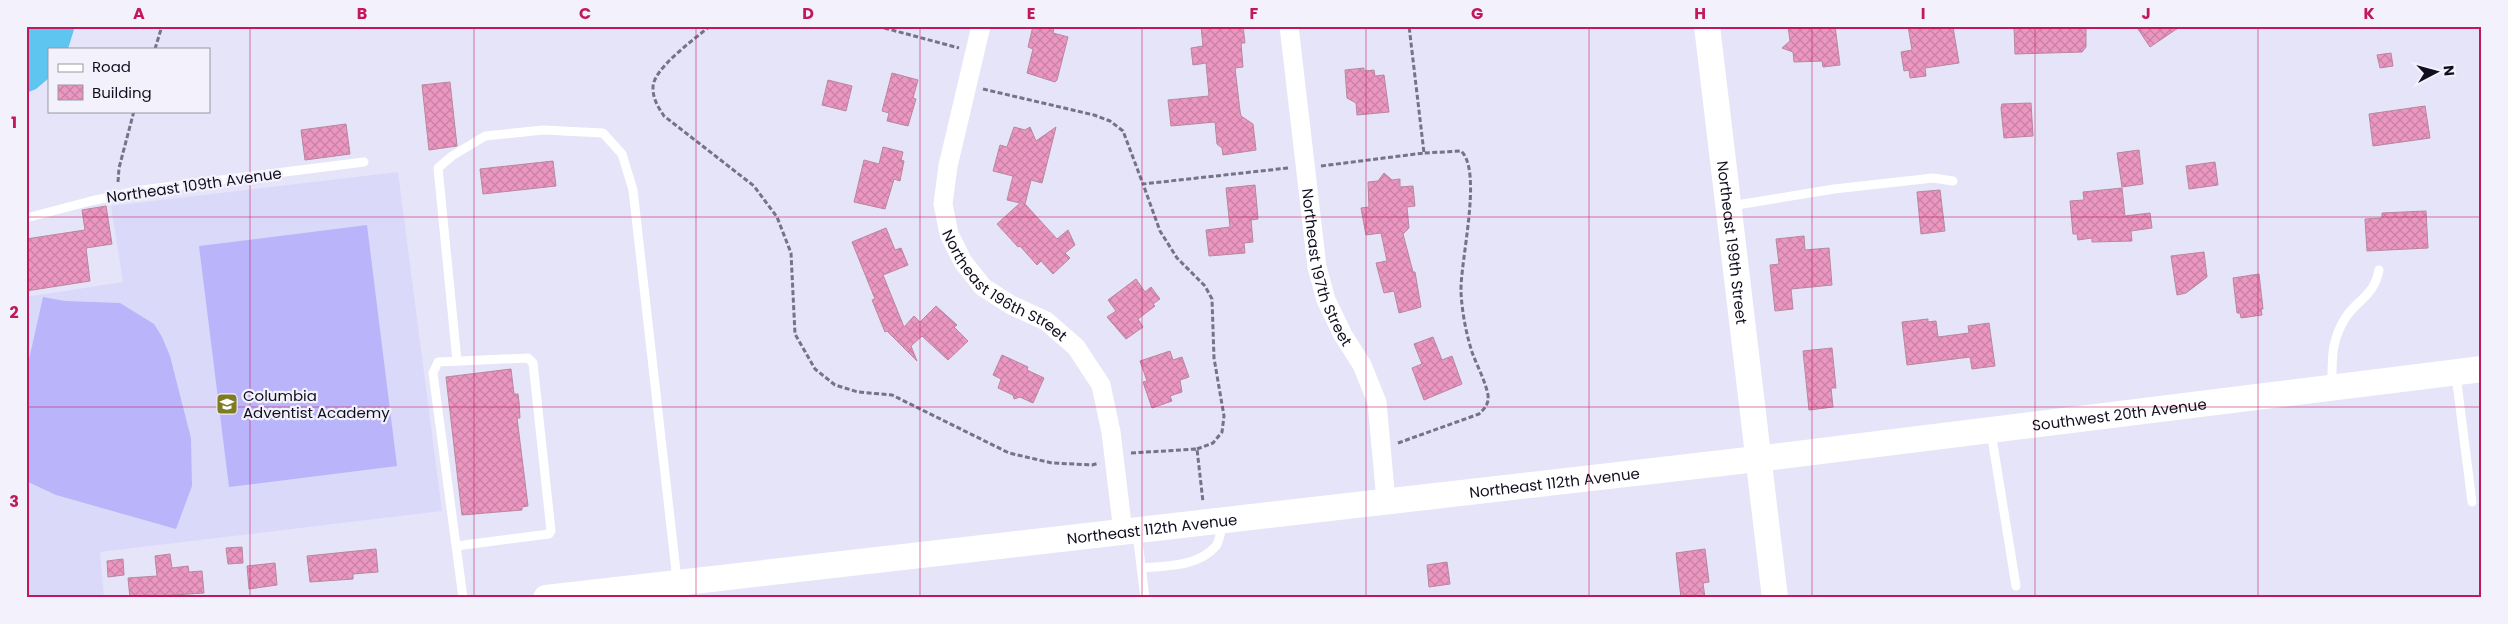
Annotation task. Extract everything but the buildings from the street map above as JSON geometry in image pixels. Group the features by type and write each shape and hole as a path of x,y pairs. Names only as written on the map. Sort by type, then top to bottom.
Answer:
{"street":[{"name":"Northeast 196th Street","path":"982,26 948,166 943,204 949,234 963,262 984,287 1011,305 1046,321 1076,347 1101,385 1130,531"},
{"name":"Northeast 197th Street","path":"1289,26 1317,268 1326,300 1343,335 1362,365 1377,402 1386,501"},
{"name":"Northeast 199th Street","path":"1707,26 1775,598"},
{"name":"Southwest 20th Avenue","path":"1757,459 2482,369"},
{"name":"Northeast 112th Avenue","path":"546,598 682,587 1130,531 1757,459"}],"lane":[{"path":"457,361 438,168 452,156 486,136 543,130 603,133 622,154 633,190 682,587"},
{"name":"Northeast 109th Avenue","path":"26,218 118,195 364,162"},
{"path":"1728,207 1834,189 1933,178 1953,181"},
{"path":"2332,387 2333,344 2347,316 2365,299 2378,278 2379,270"},
{"path":"456,546 549,534 551,531 531,360 528,358 438,362 433,372 456,546 463,598"},
{"path":"2455,372 2472,502"},
{"path":"1990,430 2016,586"},
{"path":"1141,568 1185,564 1206,554 1217,545 1215,521"},
{"path":"1130,531 1141,568 1144,598"}],"path":[{"path":"155,48 162,26"},
{"path":"710,26 658,71 652,86 656,102 664,116 754,186 777,217 791,253 795,334 815,370 835,385 858,392 892,395 1009,453 1052,463 1092,465 1130,453 1197,449 1213,443 1222,432 1224,416 1214,358 1212,299 1205,286 1177,258 1160,230 1123,131 1110,121 1094,115 967,86"},
{"path":"877,26 975,52"},
{"path":"1409,26 1424,153"},
{"path":"118,195 119,168 134,112"},
{"path":"1143,184 1305,166 1330,166 1424,153 1461,151 1466,156 1470,170 1470,202 1461,273 1462,307 1471,350 1488,396 1487,406 1479,414 1401,443 1381,446"},
{"path":"1197,449 1215,521"}],"shaded area":[{"name":"Columbia Adventist Academy","path":"398,172 442,511 100,552 104,598 26,598 26,297 123,282 111,206"},
{"path":"367,225 397,466 229,487 199,246"},
{"path":"43,297 65,301 120,303 154,324 162,337 170,356 191,438 192,486 176,529 56,495 26,481 26,373"}],"water":[{"path":"26,26 75,26 68,48 48,48 48,79 36,89 26,93"}],"place":[{"name":"Columbia Adventist Academy","path":"227,404"}]}
